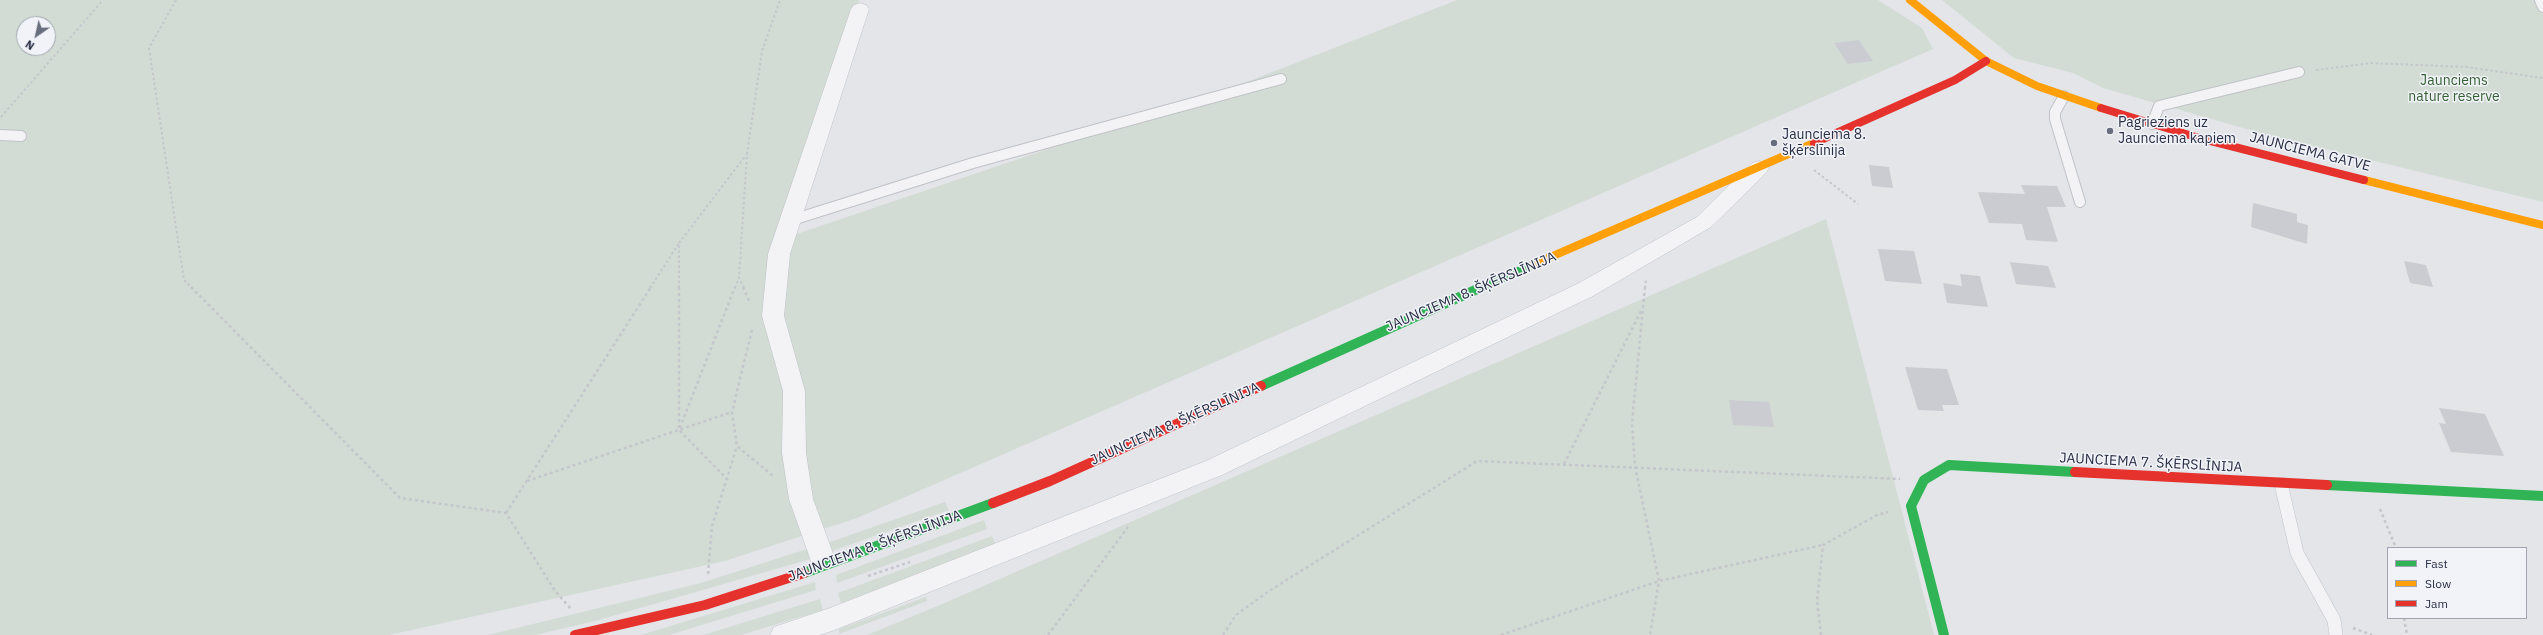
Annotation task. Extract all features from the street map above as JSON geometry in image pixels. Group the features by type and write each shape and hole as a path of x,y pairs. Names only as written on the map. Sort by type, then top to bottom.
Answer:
{"street":[{"name":"JAUNCIEMA GATVE","path":"1910,0 1986,61 2037,86 2064,96 2206,140 2543,225"},
{"path":"821,556 801,499 794,453 794,391 773,316 779,254 860,9"},
{"name":"JAUNCIEMA 8. ŠĶĒRSLĪNIJA","path":"575,635 705,605 824,567 1050,481 1416,315 1759,168 1955,80 1986,61"},
{"name":"JAUNCIEMA 8. ŠĶĒRSLĪNIJA","path":"783,635 832,619 1149,495 1214,468 1578,293 1704,222 1759,168"},
{"name":"JAUNCIEMA 7. ŠĶĒRSLĪNIJA","path":"1924,480 1948,465 2281,484 2543,496"},
{"path":"1924,480 1911,506 1944,635"}],"lane":[{"path":"2540,0 2543,7"},
{"path":"2152,124 2159,106 2299,72"},
{"path":"789,221 973,163 1281,79"},
{"path":"2064,96 2055,112 2055,119 2080,202"},
{"path":"0,135 20,136"},
{"path":"2281,484 2297,553 2334,620 2336,635"}],"path":[{"path":"0,117 103,0"},
{"path":"176,0 149,48 184,280 400,498 506,513"},
{"path":"679,430 739,278 747,154 762,51 780,0"},
{"path":"2299,72 2371,63 2466,67 2543,78"},
{"path":"506,513 679,242 747,154"},
{"path":"1814,170 1858,204"},
{"path":"679,242 679,430 728,480"},
{"path":"1650,253 1643,307 1632,422 1635,466 1658,581 1650,635"},
{"path":"739,278 750,304"},
{"path":"1564,464 1643,307"},
{"path":"708,574 712,526 728,480 737,446 732,412 754,324"},
{"path":"527,481 732,412"},
{"path":"737,446 801,499"},
{"path":"1224,635 1236,616 1269,591 1477,461 1635,466 1924,480"},
{"path":"2372,488 2396,547"},
{"path":"1048,635 1135,517 1149,495"},
{"path":"1501,635 1658,581 1823,545 1877,515 1911,506"},
{"path":"506,513 554,591 571,609"},
{"path":"1821,635 1817,601 1823,545"},
{"path":"2404,619 2407,635"}],"green space":[{"path":"0,0 859,0 779,240 1252,80 1457,0 1878,0 1922,28 1933,49 857,518 725,561 389,635 0,635"},
{"name":"Jaunciems nature reserve","path":"1942,0 2543,0 2543,202 2264,134 2103,88 2073,73 2014,58"},
{"path":"1826,219 1934,635 867,635 940,605"},
{"path":"945,502 949,510 829,552 827,543"},
{"path":"984,520 987,529 837,583 836,575"},
{"path":"992,536 996,545 841,603 838,593"},
{"path":"810,548 814,558 595,621 535,635 488,635 701,583"},
{"path":"815,582 816,590 669,635 641,635"},
{"path":"926,597 927,601 839,634 839,629"},
{"path":"820,599 823,610 741,635 703,635"}],"building":[{"path":"1859,40 1873,61 1848,64 1834,43"},
{"path":"1869,165 1889,167 1893,188 1872,186"},
{"path":"2021,185 2057,186 2066,207 2047,207 2058,242 2026,240 2022,224 1989,223 1978,192 2025,194"},
{"path":"2253,203 2297,214 2297,222 2308,225 2307,244 2251,227"},
{"path":"1878,249 1914,251 1922,284 1885,281"},
{"path":"2404,261 2426,265 2433,287 2410,283"},
{"path":"2010,262 2048,266 2056,288 2016,284"},
{"path":"1960,274 1980,276 1988,307 1947,303 1943,283 1962,286"},
{"path":"1905,367 1947,369 1959,405 1942,405 1944,411 1918,410"},
{"path":"1729,400 1769,402 1774,427 1733,425"},
{"path":"2439,408 2485,414 2504,456 2451,452 2439,423 2446,424"}],"traffic: fast":[{"path":"1261,386 1532,265"},
{"path":"1944,635 1911,506 1924,480 1949,465 2075,472"},
{"path":"2327,485 2543,496"},
{"path":"804,573 993,503"}],"traffic: slow":[{"path":"1910,0 1986,61 2037,86 2101,108"},
{"path":"1532,265 1814,143"},
{"path":"2364,180 2543,225"}],"traffic: jam":[{"path":"1814,143 1955,80 1986,61"},
{"path":"2101,108 2199,138 2364,180"},
{"path":"993,503 1050,481 1261,386"},
{"path":"2075,472 2327,485"},
{"path":"575,635 705,605 804,573"}],"place":[{"name":"Pagrieziens uz Jaunciema kapiem","path":"2110,131"},
{"name":"Jaunciema 8. šķērslīnija","path":"1774,143"}]}
